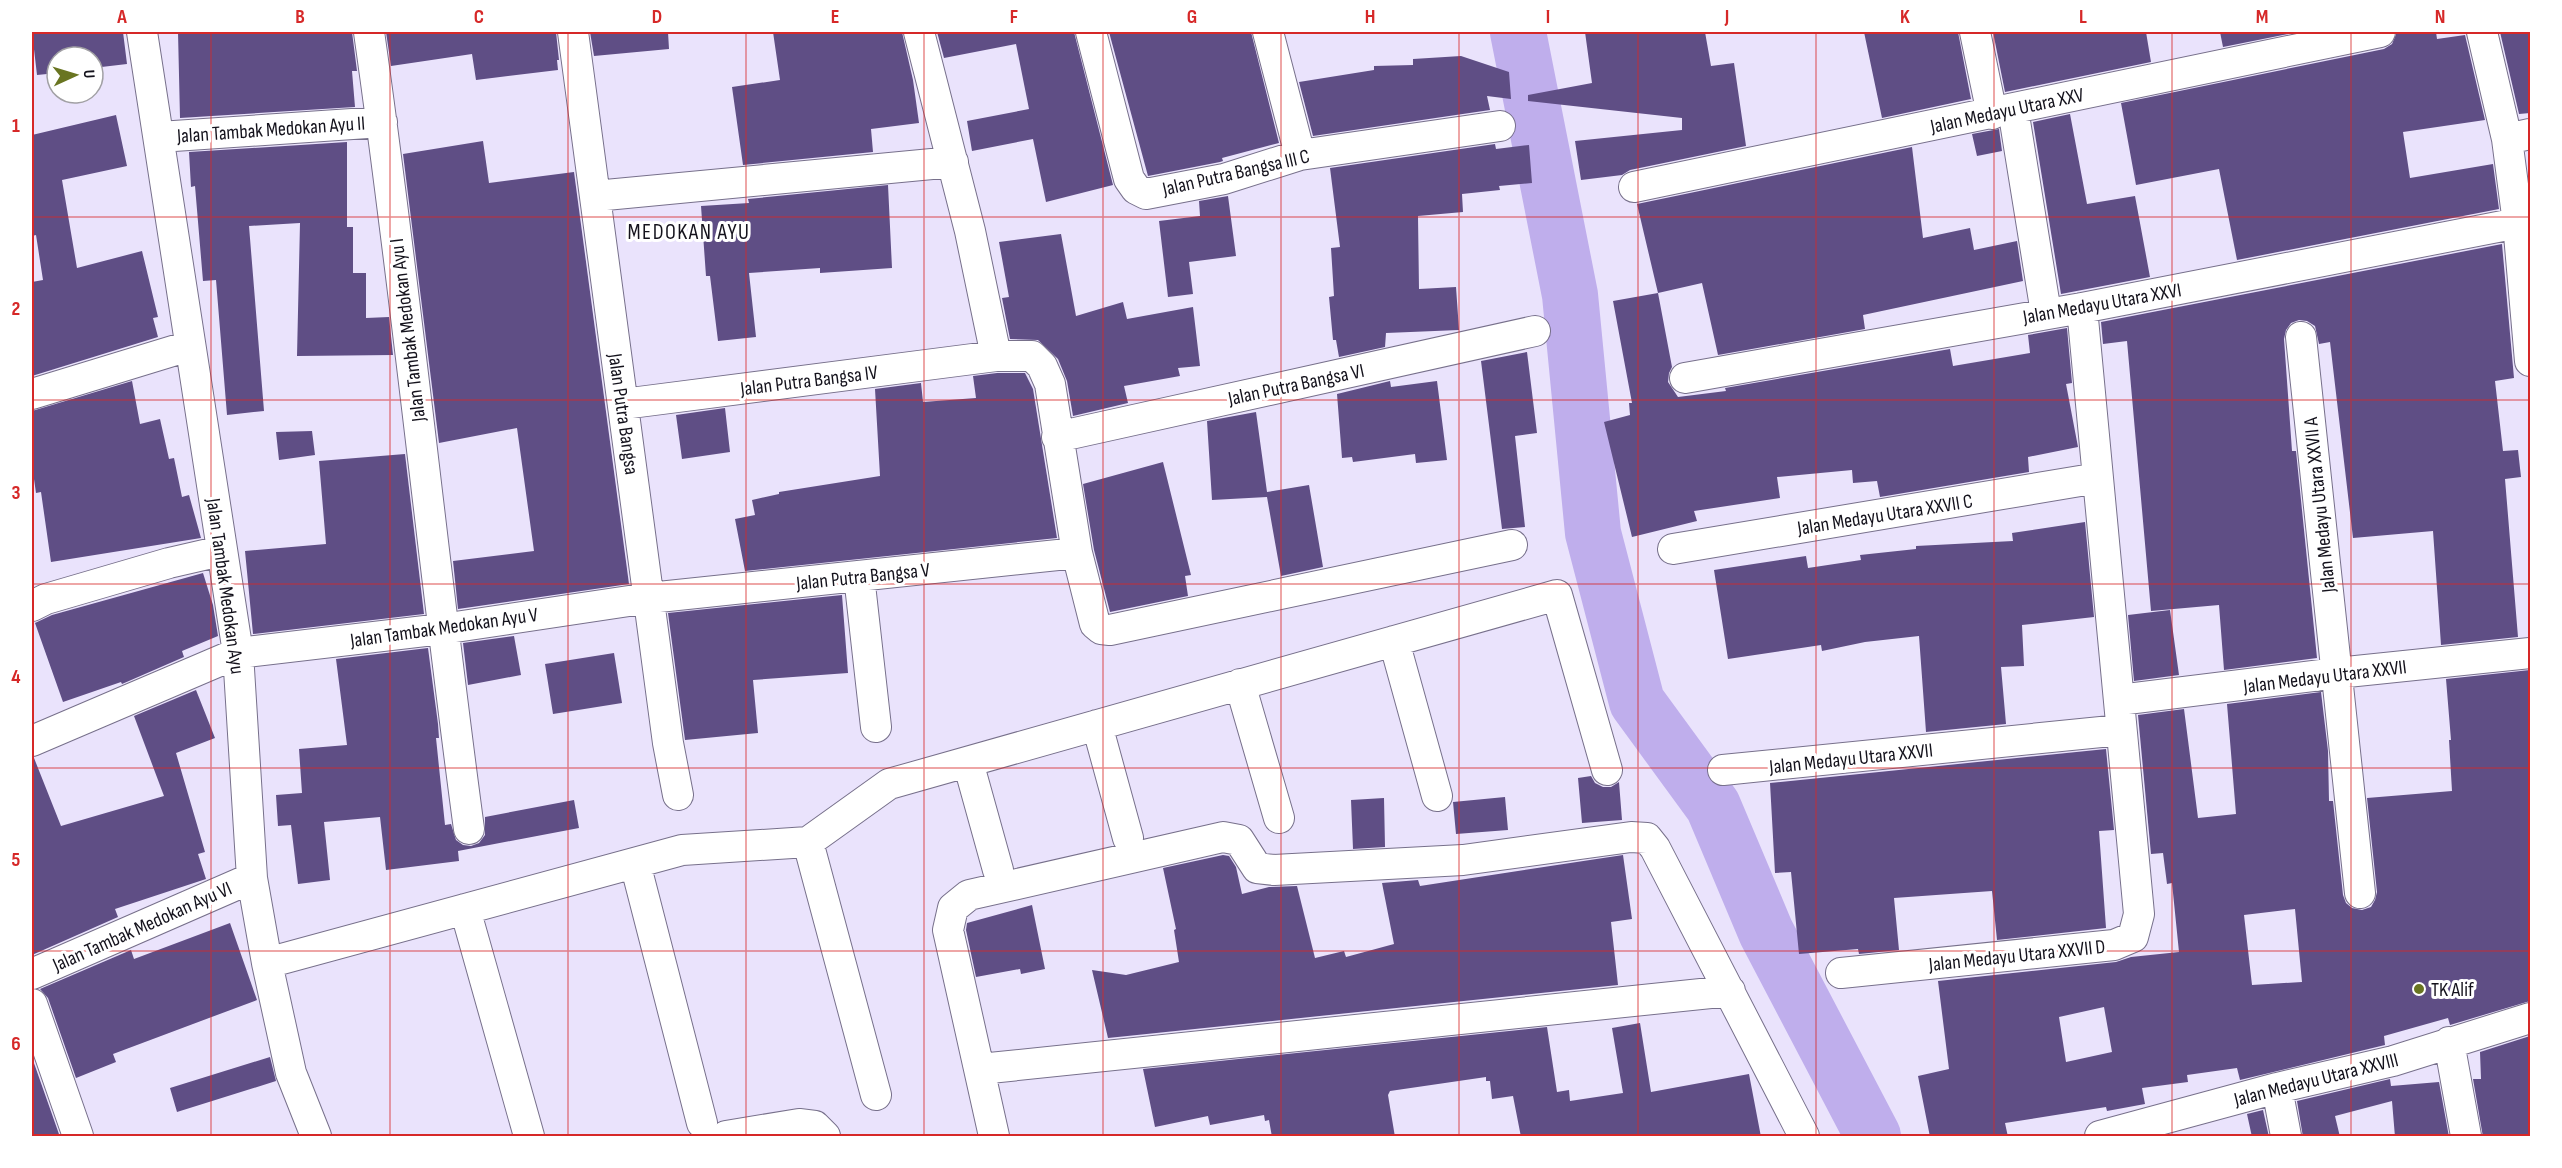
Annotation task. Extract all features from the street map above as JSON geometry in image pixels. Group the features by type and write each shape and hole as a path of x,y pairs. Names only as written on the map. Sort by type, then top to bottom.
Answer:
{"street":[{"name":"Jalan Tambak Medokan Ayu","path":"142,32 238,653 252,878 267,963 291,1073 316,1137"},
{"name":"Jalan Tambak Medokan Ayu I","path":"369,32 382,122 442,629"},
{"name":"Jalan Putra Bangsa","path":"573,32 668,743 678,795"},
{"path":"919,32 970,231 996,357 1032,356 1042,366 1050,384 1077,553 1095,624 1110,630 1512,545"},
{"name":"Jalan Putra Bangsa III C","path":"1091,32 1129,178 1136,189 1146,194 1224,180 1300,155 1500,126"},
{"path":"1268,32 1300,155"},
{"path":"1975,32 2002,111 2046,313"},
{"name":"Jalan Medayu Utara XXV","path":"1634,187 2380,32"},
{"path":"2482,32 2519,136 2518,223 2530,361"},
{"name":"Jalan Tambak Medokan Ayu II","path":"159,137 382,122"},
{"path":"595,196 953,162"},
{"name":"Jalan Medayu Utara XXVI","path":"1686,378 2082,308 2518,223"},
{"path":"2082,308 2119,700"},
{"name":"Jalan Putra Bangsa VI","path":"1057,437 1535,332"},
{"name":"Jalan Medayu Utara XXVII A","path":"2301,337 2360,893"},
{"path":"32,394 189,346"},
{"name":"Jalan Putra Bangsa IV","path":"623,404 996,357"},
{"name":"Jalan Medayu Utara XXVII C","path":"1672,549 2098,478"},
{"path":"32,606 46,599 169,563 221,551"},
{"name":"Jalan Putra Bangsa V","path":"649,598 1077,553"},
{"path":"859,576 876,727"},
{"path":"267,963 682,850 808,842 889,784 1557,595 1606,770"},
{"name":"Jalan Tambak Medokan Ayu V","path":"32,741 238,653 442,629 649,598"},
{"path":"442,629 469,829"},
{"path":"1394,641 1437,796"},
{"name":"Jalan Medayu Utara XXVII","path":"2119,700 2337,673 2530,653"},
{"path":"1240,684 1279,818"},
{"name":"Jalan Medayu Utara XXVII D","path":"1841,973 2114,945 2133,937 2139,914 2119,700"},
{"path":"1097,725 1128,838"},
{"name":"Jalan Medayu Utara XXVII","path":"1723,771 2121,730"},
{"path":"968,762 998,870"},
{"path":"994,1137 948,930 953,908 969,895 1222,837 1239,840 1257,868 1274,870 1463,860 1631,837 1647,838 1655,848 1804,1137"},
{"path":"808,842 876,1095"},
{"path":"634,863 714,1130 799,1124 815,1126 825,1137"},
{"name":"Jalan Tambak Medokan Ayu VI","path":"32,974 252,878"},
{"path":"465,909 529,1137"},
{"path":"980,1069 1730,991"},
{"path":"32,1004 78,1137"},
{"name":"Jalan Medayu Utara XXVIII","path":"2100,1137 2196,1124 2277,1088 2393,1061 2530,1018"},
{"path":"2449,1042 2466,1137"},
{"path":"2277,1088 2286,1137"}],"building":[{"path":"32,32 123,32 127,64 105,67 105,45 45,45 45,74 37,75"},
{"path":"178,32 352,32 357,71 352,71 355,107 180,118"},
{"path":"386,32 556,32 558,70 476,80 472,54 391,66"},
{"path":"590,32 668,32 669,49 594,56"},
{"path":"773,32 902,32 913,80 919,123 871,129 873,152 743,165 732,87 780,80"},
{"path":"937,32 1074,32 1113,185 1046,202 1033,139 972,151 967,121 1029,109 1016,44 944,58"},
{"path":"1109,32 1251,32 1279,143 1222,158 1223,161 1220,162 1148,176"},
{"path":"1585,32 1705,32 1711,66 1734,63 1746,146 1630,170 1622,175 1581,180 1575,141 1682,130 1682,118 1528,101 1528,95 1592,83"},
{"path":"1864,32 1958,32 1971,99 1882,118"},
{"path":"1993,32 2146,32 2151,62 2005,92"},
{"path":"2220,32 2298,32 2223,47"},
{"path":"2397,32 2436,32 2437,39 2465,35 2485,120 2403,132 2410,178 2493,164 2499,209 2237,260 2219,169 2136,185 2121,103 2384,49 2392,44"},
{"path":"2500,32 2530,32 2530,113 2519,114"},
{"path":"1461,56 1509,72 1511,99 1487,96 1490,110 1313,136 1299,82 1374,70 1374,66 1413,65 1413,59"},
{"path":"2070,114 2087,204 2135,196 2150,277 2061,294 2033,122"},
{"path":"116,115 127,166 62,180 77,268 142,251 158,317 153,318 158,337 32,376 32,282 43,280 36,235 32,236 32,135"},
{"path":"1999,129 2002,151 1977,156 1972,134"},
{"path":"483,141 489,183 574,172 629,584 458,609 453,561 534,551 517,428 439,443 403,154"},
{"path":"347,142 347,227 353,227 353,273 366,273 366,318 389,317 393,355 297,356 300,223 249,226 264,411 227,415 216,280 203,281 195,186 191,187 189,152"},
{"path":"1495,144 1496,149 1529,145 1532,183 1499,186 1500,190 1462,194 1463,212 1418,216 1419,289 1456,287 1459,330 1386,333 1385,347 1339,357 1336,340 1333,340 1329,297 1334,296 1331,248 1340,247 1330,168"},
{"path":"1912,147 1923,238 1970,228 1974,250 2017,241 2023,281 1863,315 1865,329 1718,355 1702,283 1658,293 1637,204"},
{"path":"888,185 892,268 820,273 820,268 749,273 756,337 718,341 710,276 706,276 701,206 749,203 748,199"},
{"path":"1228,196 1236,256 1189,262 1193,294 1168,297 1159,221 1200,216 1199,201"},
{"path":"1061,234 1076,316 1123,302 1127,319 1193,307 1200,366 1178,368 1180,376 1124,386 1128,403 1073,416 1067,381 1058,359 1038,340 1010,339 1002,298 1009,297 999,242"},
{"path":"2502,244 2514,378 2495,381 2503,451 2518,450 2521,477 2505,479 2518,637 2441,645 2433,531 2353,538 2330,342 2319,344 2315,326 2307,321 2299,320 2291,323 2284,339 2292,451 2296,451 2317,658 2224,670 2219,605 2151,611 2127,341 2103,344 2101,322"},
{"path":"1658,293 1672,367 1668,382 1678,397 1726,391 1725,388 1950,349 1953,366 2030,353 2028,335 2067,328 2072,383 2066,384 2078,447 2028,457 2029,472 1880,497 1877,481 1853,483 1852,470 1777,477 1780,498 1694,511 1697,521 1632,537 1604,422 1630,415 1629,403 1632,403 1613,301"},
{"path":"1527,352 1537,433 1515,436 1525,527 1502,529 1481,361"},
{"path":"1025,373 1033,389 1057,538 745,571 735,519 755,515 752,500 779,494 779,492 880,476 875,389 921,383 923,402 976,398 973,376"},
{"path":"132,381 140,424 160,419 169,459 174,458 182,497 189,495 201,538 51,562 41,492 36,493 32,465 32,411"},
{"path":"1390,381 1391,387 1437,381 1447,460 1416,463 1415,454 1353,462 1352,457 1342,458 1337,394"},
{"path":"725,408 730,452 682,459 676,415"},
{"path":"1256,412 1267,492 1309,485 1323,567 1281,576 1267,497 1212,500 1207,421"},
{"path":"312,431 315,455 279,460 276,432"},
{"path":"405,454 424,614 253,634 245,551 326,544 319,461"},
{"path":"1163,462 1191,575 1185,576 1188,596 1110,612 1094,550 1083,484"},
{"path":"2085,522 2094,617 2022,625 2024,666 2001,667 2006,724 1926,732 1919,636 1865,642 1822,651 1821,645 1728,659 1714,570 1806,556 1808,568 1861,560 1860,555 1916,549 1916,546 2013,541 2012,533"},
{"path":"203,573 213,605 218,636 182,651 184,657 122,684 121,682 63,702 35,623 52,615"},
{"path":"842,595 848,673 753,680 758,733 685,740 668,613"},
{"path":"2170,610 2179,675 2134,681 2128,615"},
{"path":"514,636 521,675 468,685 463,643"},
{"path":"428,648 438,724 439,738 436,738 445,825 451,824 456,840 463,845 471,846 479,843 485,835 485,817 574,800 579,828 458,851 459,861 386,870 380,817 324,822 330,880 298,884 291,825 278,826 276,795 302,793 299,749 347,745 336,659"},
{"path":"614,653 622,703 553,714 545,664"},
{"path":"2530,670 2530,1001 2450,1025 2448,1018 2384,1036 2385,1045 2240,1080 2237,1068 2187,1075 2188,1082 2142,1088 2145,1104 2107,1111 2106,1107 2005,1123 2008,1137 1930,1137 1918,1076 1949,1069 1938,981 2116,962 2131,957 2179,952 2172,883 2167,884 2163,853 2151,854 2138,715 2184,709 2198,818 2236,814 2227,704 2321,692 2328,751 2329,801 2333,801 2343,895 2346,903 2352,908 2362,910 2371,907 2377,892 2367,798 2452,791 2446,679","holes":["2295,909 2302,982 2252,985 2244,915","2104,1007 2112,1052 2066,1062 2059,1017"]},
{"path":"196,690 215,738 176,753 205,852 198,854 206,879 115,909 118,917 32,955 32,758 34,758 61,826 164,796 134,716"},
{"path":"2106,749 2114,830 2099,831 2106,928 1997,940 1992,891 1894,898 1899,950 1859,954 1858,949 1799,954 1791,872 1775,873 1770,783"},
{"path":"1591,776 1595,783 1603,787 1611,787 1619,782 1622,820 1582,823 1578,778"},
{"path":"1505,797 1508,830 1456,834 1453,802"},
{"path":"1384,798 1385,847 1353,849 1351,800"},
{"path":"1223,855 1229,856 1236,867 1242,894 1269,887 1297,886 1315,958 1344,951 1346,957 1394,944 1382,883 1418,880 1420,886 1623,855 1632,919 1611,922 1618,985 1108,1038 1092,970 1126,975 1179,962 1174,930 1176,929 1163,868"},
{"path":"1032,905 1045,969 1021,974 1020,969 976,977 966,930 967,923"},
{"path":"230,923 257,1000 113,1054 116,1062 76,1078 48,998 40,989 131,950 134,959"},
{"path":"1640,1023 1651,1092 1749,1074 1761,1137 1521,1137 1513,1096 1492,1099 1490,1081 1486,1081 1486,1077 1390,1091 1388,1095 1395,1137 1272,1137 1269,1120 1265,1121 1264,1115 1210,1125 1208,1116 1155,1127 1143,1069 1547,1027 1557,1092 1569,1090 1570,1101 1623,1093 1612,1028"},
{"path":"2530,1036 2530,1137 2483,1137 2473,1079 2481,1079 2480,1052"},
{"path":"270,1057 276,1081 177,1112 170,1088"},
{"path":"32,1058 35,1066 60,1137 32,1137"},
{"path":"2390,1079 2391,1086 2439,1082 2449,1137 2395,1137 2392,1101 2335,1116 2340,1137 2303,1137 2297,1101"},
{"path":"2263,1110 2269,1137 2252,1137 2247,1114"}],"waterway":[{"path":"1518,32 1570,295 1593,533 1637,702 1713,806 1766,932 1873,1136"}],"place":[{"name":"TK Alif","path":"2419,989"}],"district":[{"name":"MEDOKAN AYU","path":"689,231"}]}
